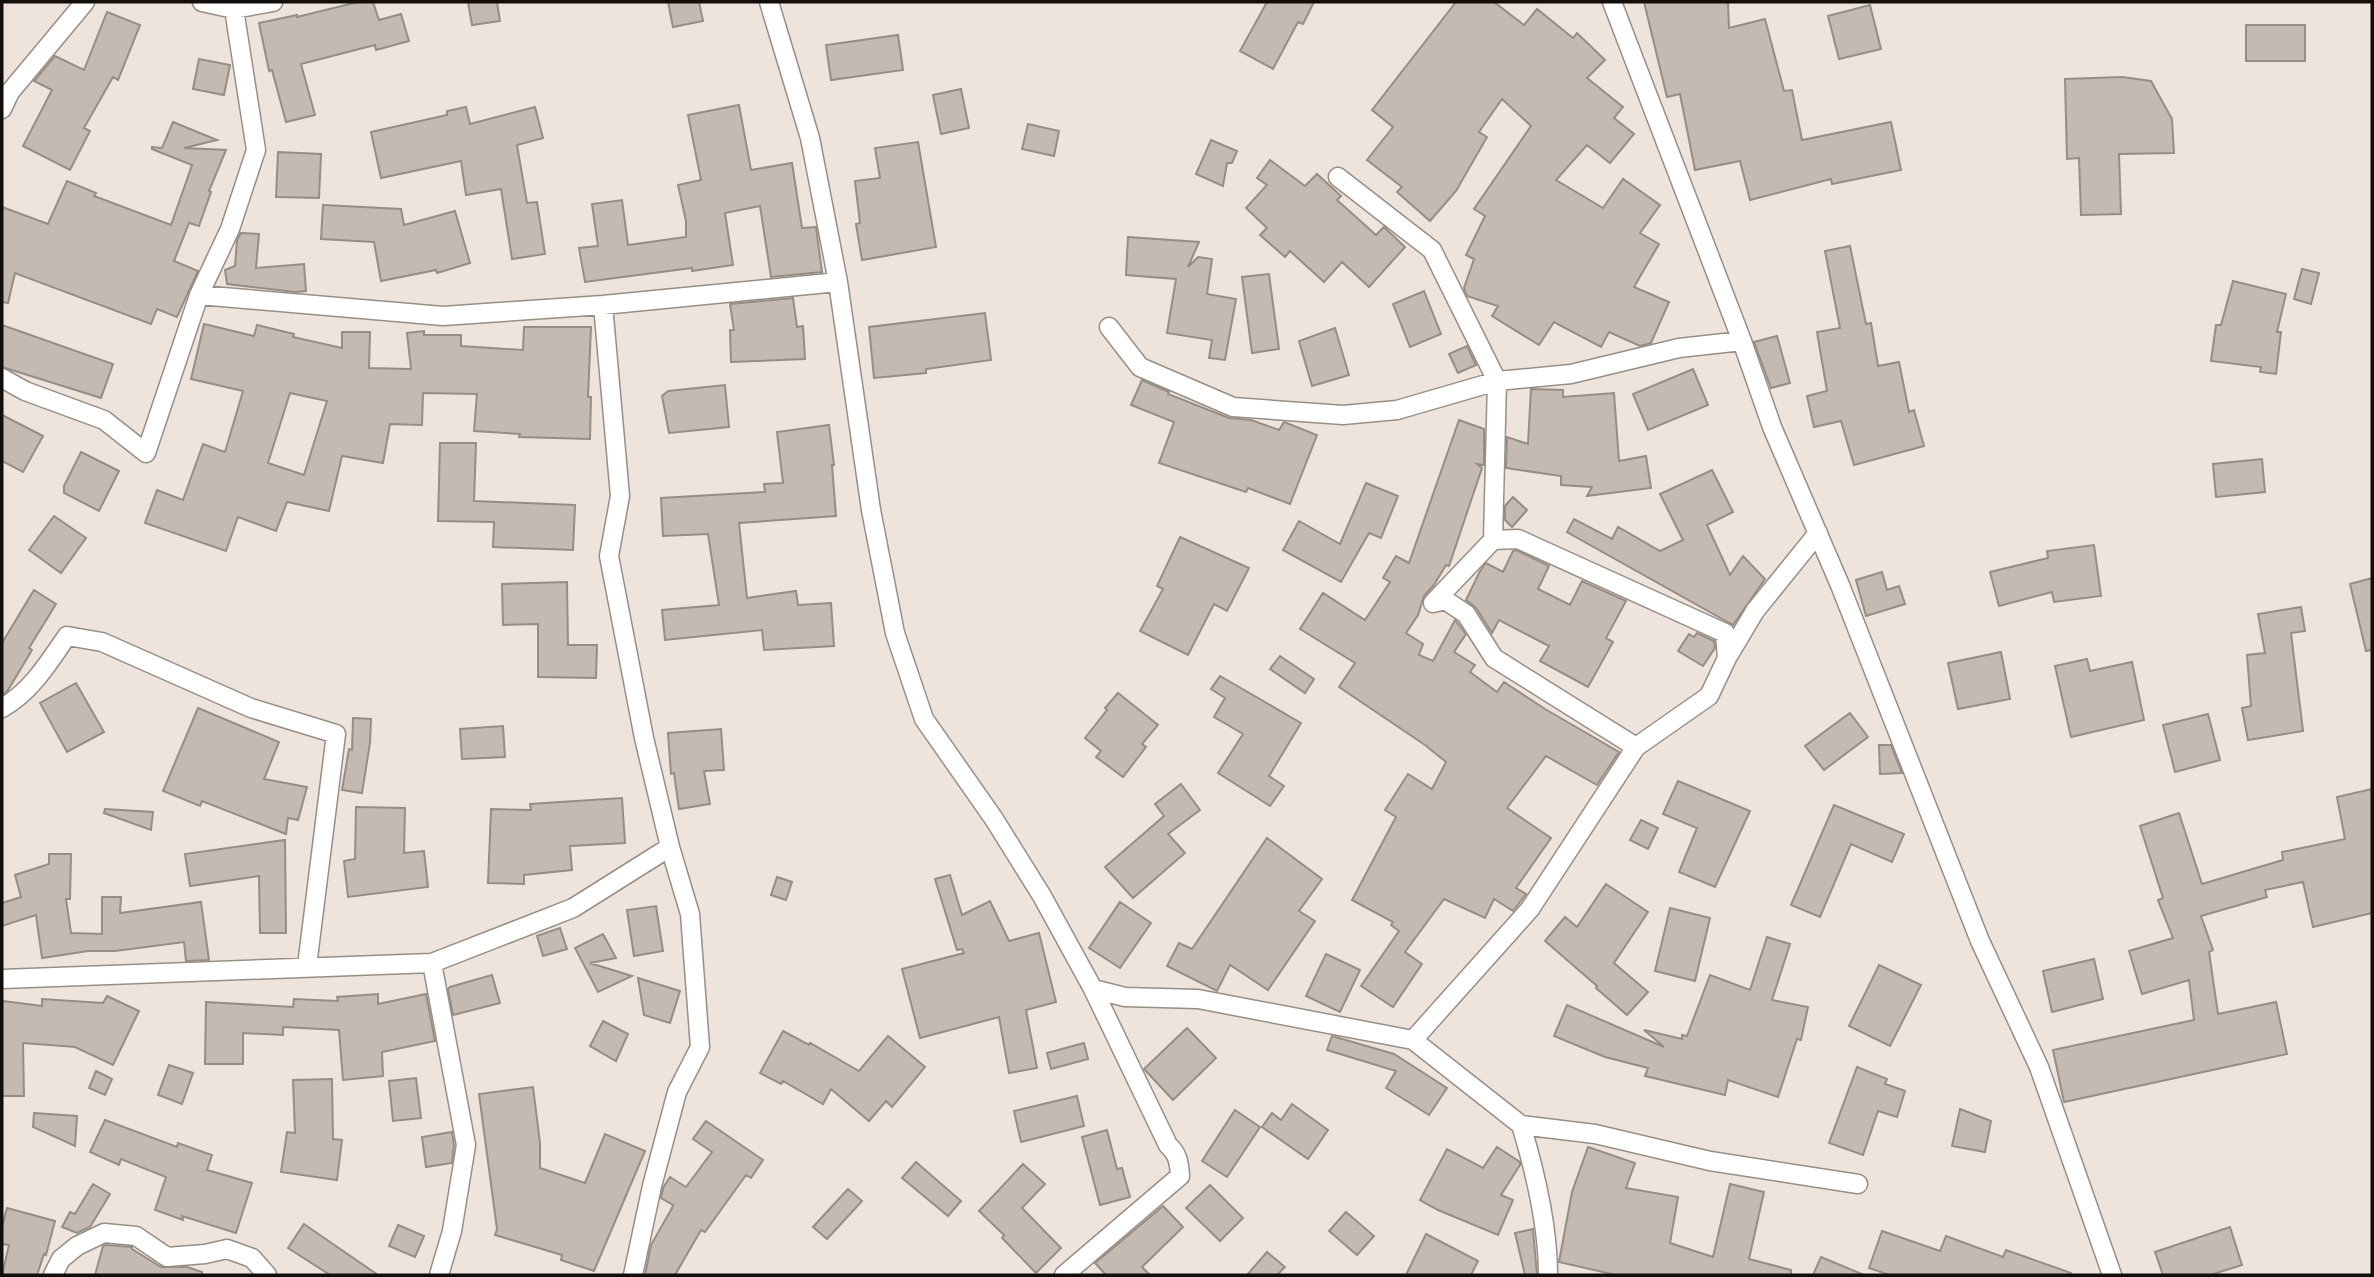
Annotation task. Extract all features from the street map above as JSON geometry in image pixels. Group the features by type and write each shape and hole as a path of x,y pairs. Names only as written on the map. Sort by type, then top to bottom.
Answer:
{"street":[{"path":"2,109 10,92 85,2"},
{"path":"202,2 234,9 273,2"},
{"path":"769,2 810,138 838,282 871,510 895,633 924,719 1001,830 1042,896 1093,989 1168,1145 1176,1152 1180,1176 1065,1275"},
{"path":"1612,2 1742,341 1772,427 1896,724 1980,941 2039,1067 2112,1275"},
{"path":"2,378 25,391 104,420 146,453 199,295 230,229 256,150 234,9"},
{"path":"1338,177 1432,250 1497,381 1493,540 1433,603 1445,600 1466,614 1494,658 1636,747"},
{"path":"199,295 443,316 603,305 838,282"},
{"path":"603,305 620,496 610,556 644,738 670,848 690,914 700,1047 677,1092 652,1186 633,1275"},
{"path":"1109,327 1140,367 1233,407 1343,415 1397,410 1497,381 1571,374 1679,348 1742,341"},
{"path":"1413,1040 1531,909 1636,747 1709,696 1727,658 1755,611 1818,533"},
{"path":"1493,540 1518,539 1724,633 1727,658"},
{"path":"2,708 40,676 67,636 102,642 251,708 336,734 307,966"},
{"path":"2,979 432,963 573,908 670,848"},
{"path":"432,963 466,1145 452,1231 439,1275"},
{"path":"1093,989 1125,997 1198,999 1413,1040 1521,1125 1595,1134 1710,1161 1858,1184"},
{"path":"1521,1125 1534,1169 1548,1249 1548,1275"},
{"path":"53,1275 61,1259 77,1246 104,1233 136,1236 167,1257 227,1249 252,1258 267,1275"}],"building":[{"path":"358,2 373,2 379,20 401,14 409,41 376,50 375,45 301,64 315,115 286,122 272,70 269,71 259,23"},
{"path":"468,2 497,2 500,21 472,25"},
{"path":"668,2 699,2 703,21 673,27"},
{"path":"1267,2 1314,2 1303,24 1298,22 1273,69 1240,51"},
{"path":"1456,2 1494,2 1524,25 1537,9 1573,38 1577,33 1605,60 1587,78 1623,107 1614,118 1634,134 1610,163 1587,145 1556,180 1603,208 1623,179 1660,205 1640,233 1659,244 1634,287 1669,302 1651,343 1640,346 1609,332 1601,347 1554,322 1539,345 1492,316 1498,306 1467,296 1464,288 1474,259 1466,255 1485,216 1474,209 1531,126 1502,99 1479,132 1487,137 1456,191 1430,221 1397,192 1402,187 1367,160 1393,127 1372,110"},
{"path":"1644,2 1728,2 1729,28 1765,19 1784,91 1792,90 1802,140 1891,122 1901,170 1832,184 1831,179 1750,200 1740,161 1695,170 1680,94 1667,97"},
{"path":"1870,5 1881,49 1839,59 1828,16"},
{"path":"107,12 140,25 118,80 113,77 84,128 90,131 70,170 23,146 52,90 34,81 55,56 84,70"},
{"path":"2246,25 2305,25 2305,61 2246,61"},
{"path":"898,35 903,70 831,80 826,45"},
{"path":"199,59 230,65 224,95 193,89"},
{"path":"2122,77 2151,81 2172,119 2174,153 2119,154 2121,214 2081,215 2079,158 2067,159 2065,79"},
{"path":"961,89 969,128 941,134 933,95"},
{"path":"739,105 751,170 792,163 802,228 816,227 822,272 771,277 760,206 725,213 733,265 585,282 579,248 598,246 592,204 622,200 628,245 686,237 686,221 678,185 701,180 688,115"},
{"path":"466,107 470,124 535,107 543,138 517,145 527,203 537,202 545,254 512,259 501,189 466,195 461,161 381,178 371,132 447,115 447,111"},
{"path":"173,122 217,140 184,148 226,150 209,191 211,192 199,226 189,223 174,261 198,271 177,317 157,309 151,324 15,273 8,303 2,302 2,207 48,224 67,181 96,193 94,196 171,225 192,165 152,147 162,148"},
{"path":"1028,124 1059,131 1054,156 1022,149"},
{"path":"1211,140 1237,151 1232,163 1227,163 1223,186 1196,174"},
{"path":"918,142 936,247 862,260 856,224 860,223 855,181 880,178 875,148"},
{"path":"278,152 321,154 319,198 276,197"},
{"path":"1270,160 1305,186 1317,174 1341,196 1337,200 1376,235 1384,227 1405,247 1369,287 1342,262 1324,282 1290,251 1285,257 1260,235 1267,228 1246,208 1267,185 1257,178"},
{"path":"323,205 401,209 404,225 455,211 470,263 437,273 436,270 381,281 374,242 321,239"},
{"path":"241,233 259,234 256,268 304,264 306,291 227,284 225,270 235,266 237,240"},
{"path":"1128,237 1199,242 1188,267 1198,257 1212,259 1207,294 1236,299 1225,360 1209,358 1212,340 1167,333 1176,279 1126,275"},
{"path":"1850,246 1866,324 1871,323 1878,366 1899,362 1909,412 1914,410 1924,446 1854,465 1841,421 1814,427 1807,396 1827,391 1817,332 1840,328 1825,251"},
{"path":"2302,269 2319,273 2311,304 2294,299"},
{"path":"1269,274 1279,349 1252,353 1242,277"},
{"path":"2233,281 2286,294 2277,332 2281,332 2276,374 2260,372 2261,367 2211,361 2216,325 2221,325"},
{"path":"1424,291 1441,334 1410,347 1393,304"},
{"path":"793,298 797,327 803,326 805,359 731,362 730,330 734,330 730,304"},
{"path":"985,313 991,360 926,369 926,373 874,378 869,327"},
{"path":"204,324 254,336 257,325 294,334 293,337 342,348 342,332 370,332 369,368 411,369 407,333 424,331 424,335 461,335 461,346 523,350 524,327 591,327 588,397 591,397 590,439 519,437 520,434 474,431 477,394 423,393 422,425 390,424 383,463 342,456 329,511 287,502 276,531 238,517 226,551 145,523 157,490 183,500 203,444 225,452 243,391 191,379","holes":["290,393 327,401 304,475 268,463"]},
{"path":"2,325 113,364 101,398 2,367"},
{"path":"1335,328 1349,375 1312,386 1299,341"},
{"path":"1777,336 1790,383 1771,388 1754,342"},
{"path":"1467,346 1476,365 1458,373 1449,354"},
{"path":"1693,369 1708,405 1648,430 1633,394"},
{"path":"1142,380 1169,392 1168,394 1229,418 1251,420 1279,430 1284,422 1317,435 1290,504 1248,488 1246,492 1159,463 1174,422 1131,405"},
{"path":"725,385 729,427 669,433 662,396 668,391"},
{"path":"1531,389 1563,390 1563,397 1614,393 1619,461 1646,456 1651,488 1587,496 1592,487 1561,485 1561,476 1506,468 1507,437 1528,444"},
{"path":"2,415 43,436 23,472 2,461"},
{"path":"1459,420 1484,429 1484,465 1477,464 1482,468 1449,566 1446,565 1424,596 1418,615 1406,633 1423,644 1419,655 1433,661 1455,620 1466,634 1454,652 1475,665 1470,672 1497,692 1504,682 1619,752 1597,785 1546,756 1507,808 1551,838 1516,888 1526,894 1513,911 1494,899 1485,918 1444,899 1405,952 1422,964 1393,1007 1361,986 1399,931 1391,925 1393,922 1352,900 1396,817 1385,810 1408,774 1432,789 1446,762 1339,687 1355,663 1300,629 1323,593 1365,620 1390,582 1383,578 1396,556 1409,563"},
{"path":"829,425 836,516 739,523 747,598 796,591 798,605 831,603 834,646 764,650 762,630 665,640 662,610 719,605 708,534 663,536 661,498 765,492 764,484 783,483 777,432"},
{"path":"440,443 476,443 474,501 575,505 573,550 493,547 494,522 438,521"},
{"path":"81,452 119,471 99,511 64,493 64,486"},
{"path":"2262,459 2265,492 2216,497 2213,464"},
{"path":"1712,470 1733,512 1707,525 1730,575 1743,556 1765,579 1733,625 1567,532 1574,519 1612,539 1618,527 1660,551 1683,540 1660,494"},
{"path":"1366,483 1398,496 1381,538 1369,533 1341,582 1283,550 1299,521 1340,544"},
{"path":"1513,497 1527,510 1512,527 1505,520 1505,506"},
{"path":"54,516 86,538 61,573 29,550"},
{"path":"1180,537 1249,568 1227,611 1214,604 1188,655 1140,631 1163,589 1157,586"},
{"path":"2094,545 2101,596 2054,602 2052,592 1999,606 1990,572 2048,558 2047,551"},
{"path":"1516,550 1549,566 1538,589 1570,605 1582,581 1626,601 1606,638 1613,642 1588,687 1540,661 1549,646 1499,620 1492,633 1476,608 1466,600 1486,563 1503,572"},
{"path":"1882,572 1887,590 1899,586 1905,604 1866,616 1856,580"},
{"path":"2372,578 2372,650 2366,651 2350,584"},
{"path":"567,582 568,645 597,645 596,678 538,677 538,624 503,625 502,584"},
{"path":"34,590 56,604 29,648 32,650 8,690 2,695 2,643"},
{"path":"2301,607 2305,631 2291,633 2303,731 2248,740 2242,708 2251,706 2247,655 2265,653 2258,614"},
{"path":"1697,633 1714,641 1715,648 1703,666 1678,651 1689,634 1694,637"},
{"path":"2001,652 2010,699 1958,709 1948,663"},
{"path":"1280,656 1314,679 1305,693 1270,669"},
{"path":"2087,659 2090,671 2132,662 2144,720 2071,737 2055,666"},
{"path":"1220,676 1301,723 1269,776 1284,786 1270,806 1218,773 1243,734 1214,717 1225,698 1211,689"},
{"path":"76,683 104,732 67,752 40,703"},
{"path":"1118,693 1158,725 1142,744 1146,747 1123,777 1096,757 1101,751 1085,738"},
{"path":"198,708 279,742 264,779 307,787 298,820 288,818 286,834 202,801 200,806 163,791"},
{"path":"1850,713 1868,737 1824,770 1805,746"},
{"path":"2208,714 2220,760 2175,772 2163,725"},
{"path":"353,718 371,719 362,793 342,790 349,749 352,750"},
{"path":"503,726 505,757 462,759 460,729"},
{"path":"721,729 724,770 704,771 710,804 679,809 674,773 671,774 668,733"},
{"path":"1879,745 1891,745 1902,773 1880,774"},
{"path":"1678,781 1750,811 1715,887 1679,872 1697,828 1663,814"},
{"path":"1181,784 1200,810 1168,834 1185,853 1133,898 1105,867 1164,816 1155,804"},
{"path":"2372,789 2372,913 2313,927 2303,882 2265,890 2267,897 2201,916 2213,950 2209,952 2218,1014 2276,1002 2287,1054 2064,1102 2053,1050 2194,1020 2189,980 2142,994 2129,951 2173,938 2158,900 2163,898 2140,826 2179,813 2202,884 2283,860 2282,852 2345,839 2337,797"},
{"path":"622,798 625,843 570,846 572,870 524,875 524,884 488,883 491,809 531,810 530,804"},
{"path":"1834,805 1904,834 1892,862 1851,844 1820,917 1791,905"},
{"path":"356,807 405,808 404,853 424,851 428,887 348,897 344,861 355,859"},
{"path":"105,809 153,812 151,830 104,813"},
{"path":"1641,820 1658,828 1648,849 1630,840"},
{"path":"1267,838 1322,879 1299,911 1315,921 1268,990 1230,965 1217,991 1167,966 1179,943 1192,949"},
{"path":"285,840 286,933 260,933 259,876 190,886 185,854"},
{"path":"49,854 71,854 70,899 66,899 71,933 102,934 102,897 121,897 120,913 201,902 209,960 186,961 184,942 42,958 36,915 2,926 2,903 21,897 15,875 49,864"},
{"path":"950,875 962,915 990,901 1009,941 1039,933 1056,1002 1026,1010 1037,1068 1009,1073 999,1017 920,1038 902,969 964,953 962,949 957,950 935,879"},
{"path":"777,877 792,882 786,900 771,895"},
{"path":"1606,884 1648,912 1614,963 1648,992 1627,1015 1545,941 1565,917 1577,927"},
{"path":"1120,902 1151,923 1120,968 1089,948"},
{"path":"656,906 663,951 634,956 627,910"},
{"path":"1670,908 1710,918 1695,981 1655,971"},
{"path":"560,928 567,949 543,956 537,936"},
{"path":"603,934 616,958 590,963 632,976 598,992 575,948"},
{"path":"1767,937 1790,944 1772,1000 1808,1007 1801,1040 1797,1039 1778,1097 1728,1080 1725,1095 1645,1076 1648,1068 1605,1057 1554,1036 1567,1005 1664,1047 1644,1030 1682,1039 1682,1035 1687,1036 1710,975 1750,990"},
{"path":"1326,954 1360,970 1340,1012 1306,996"},
{"path":"2094,959 2103,999 2052,1012 2043,971"},
{"path":"1879,965 1921,985 1890,1046 1849,1026"},
{"path":"492,975 500,1003 453,1015 448,989"},
{"path":"638,978 680,991 670,1023 644,1015"},
{"path":"378,994 378,1004 426,994 435,1041 382,1052 383,1076 343,1080 339,1030 283,1027 283,1035 243,1033 243,1064 205,1064 206,1002 293,1007 294,999 338,1001 337,997"},
{"path":"107,996 139,1011 113,1065 75,1047 23,1043 24,1096 2,1096 4,1001 42,1006 42,999 103,1003"},
{"path":"603,1021 628,1034 616,1061 590,1046"},
{"path":"1187,1028 1216,1058 1173,1100 1144,1069"},
{"path":"783,1031 859,1071 888,1036 925,1067 892,1107 886,1101 869,1121 831,1089 823,1104 783,1081 781,1084 760,1073"},
{"path":"1332,1036 1394,1054 1447,1088 1429,1115 1386,1088 1396,1071 1327,1050"},
{"path":"1084,1043 1088,1059 1051,1069 1047,1053"},
{"path":"169,1065 193,1073 182,1104 158,1095"},
{"path":"1857,1067 1887,1079 1885,1084 1905,1091 1897,1117 1878,1111 1863,1155 1829,1143"},
{"path":"96,1071 112,1079 105,1095 89,1088"},
{"path":"416,1078 421,1118 393,1121 389,1081"},
{"path":"332,1079 333,1139 342,1140 337,1180 281,1172 287,1132 295,1133 293,1080"},
{"path":"533,1087 540,1143 540,1168 585,1183 605,1134 645,1151 594,1271 561,1260 562,1255 495,1235 497,1229 479,1094"},
{"path":"1077,1096 1084,1126 1021,1142 1014,1111"},
{"path":"1292,1104 1328,1130 1308,1159 1262,1127 1272,1113 1281,1120"},
{"path":"1960,1109 1991,1121 1985,1152 1952,1146"},
{"path":"1235,1110 1260,1127 1227,1177 1202,1161"},
{"path":"34,1113 77,1116 75,1146 33,1127"},
{"path":"105,1120 177,1147 178,1143 212,1155 207,1170 252,1183 236,1233 155,1210 166,1177 121,1159 119,1165 90,1152"},
{"path":"706,1121 763,1160 751,1178 746,1175 705,1232 701,1230 675,1275 645,1275 651,1245 673,1205 661,1198 663,1188 670,1177 686,1187 712,1152 693,1139"},
{"path":"1107,1130 1117,1169 1122,1168 1130,1197 1100,1205 1082,1137"},
{"path":"452,1132 452,1163 426,1167 422,1137"},
{"path":"1497,1147 1520,1162 1501,1195 1513,1200 1498,1235 1420,1200 1447,1149 1483,1168"},
{"path":"1588,1147 1635,1163 1626,1188 1678,1197 1670,1243 1713,1257 1730,1184 1764,1192 1749,1259 1791,1270 1791,1275 1616,1275 1559,1262 1572,1192"},
{"path":"916,1162 961,1201 948,1216 902,1178"},
{"path":"1023,1164 1045,1184 1022,1208 1061,1248 1036,1273 1002,1238 1004,1235 979,1211"},
{"path":"93,1184 110,1194 90,1227 77,1233 62,1227 70,1212 75,1214"},
{"path":"1210,1185 1243,1218 1220,1241 1186,1208"},
{"path":"848,1189 862,1201 827,1239 813,1227"},
{"path":"1163,1206 1183,1227 1142,1267 1150,1275 1106,1275 1095,1263"},
{"path":"7,1208 55,1221 46,1255 44,1254 37,1275 2,1275 9,1245 2,1244 2,1227"},
{"path":"1346,1212 1374,1236 1357,1255 1329,1231"},
{"path":"304,1224 378,1275 330,1275 288,1248"},
{"path":"398,1225 424,1236 415,1257 389,1246"},
{"path":"2230,1227 2242,1265 2210,1275 2163,1275 2155,1252"},
{"path":"1533,1229 1537,1275 1525,1275 1515,1233"},
{"path":"1882,1231 1940,1251 1946,1236 2003,1257 2006,1250 2071,1273 1890,1275 1869,1268"},
{"path":"1426,1234 1478,1261 1471,1275 1406,1275"},
{"path":"103,1246 132,1247 161,1267 187,1267 202,1272 202,1275 95,1275"},
{"path":"1267,1252 1285,1267 1277,1275 1247,1275"},
{"path":"1821,1257 1864,1275 1813,1275"}]}
